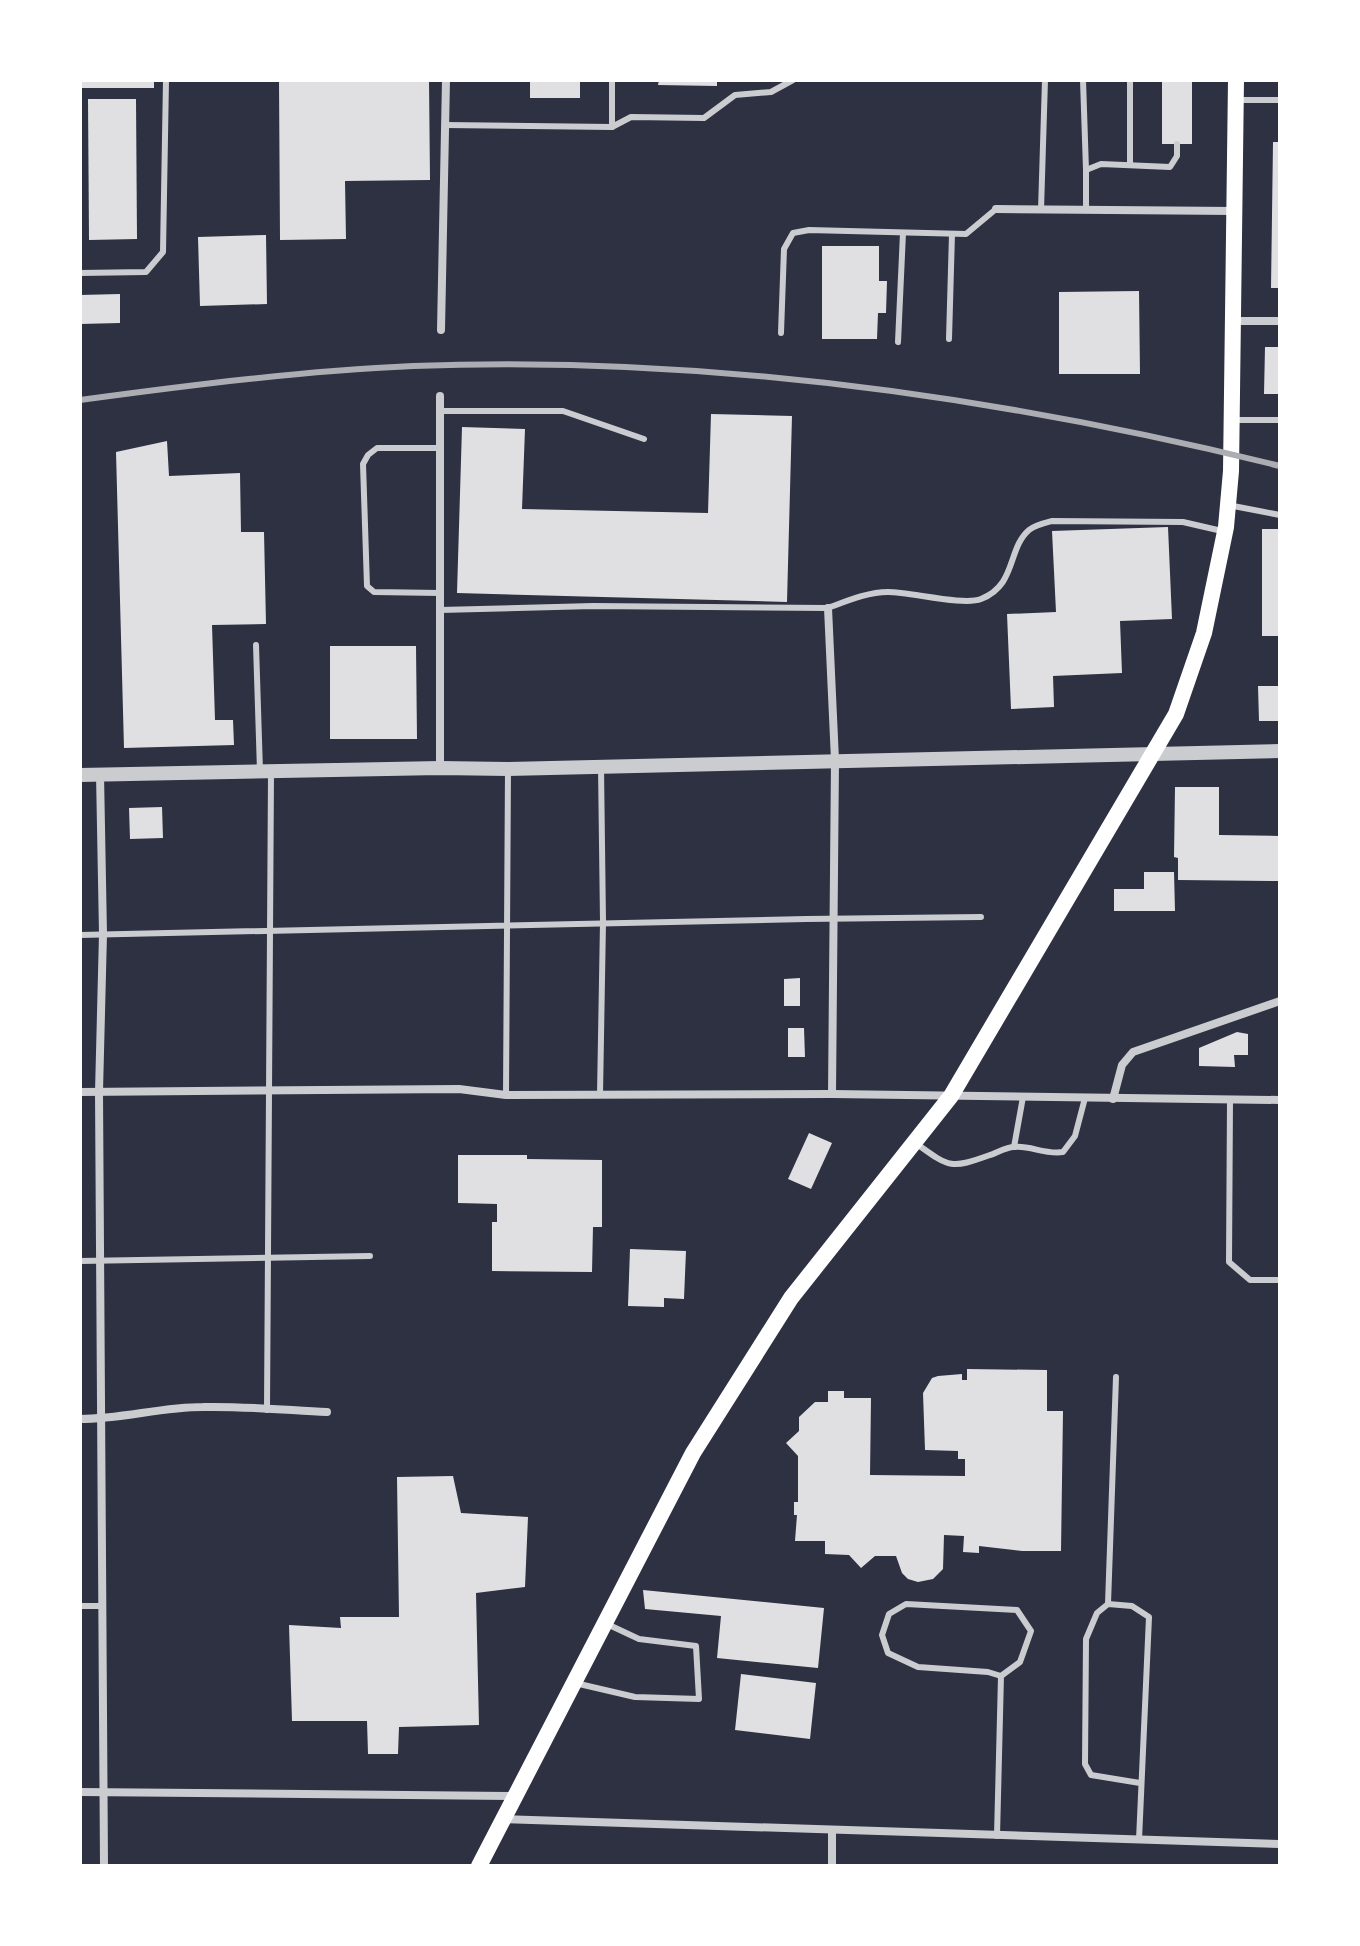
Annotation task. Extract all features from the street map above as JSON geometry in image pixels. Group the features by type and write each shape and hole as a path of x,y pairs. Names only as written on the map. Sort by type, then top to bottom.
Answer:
{"main road":[{"path":"479,1866 693,1453 791,1298 951,1096 1176,714 1204,633 1228,505 1236,80"}],"street":[{"path":"441,330 446,80"},
{"path":"996,209 1235,211"},
{"path":"1233,321 1280,321"},
{"path":"440,396 440,768"},
{"path":"828,608 835,760 832,1094"},
{"path":"80,775 508,769 1280,751"},
{"path":"100,774 103,934 99,1092 104,1866"},
{"path":"1113,1099 1122,1065 1133,1052 1280,1001"},
{"path":"80,1092 459,1089 506,1095 832,1094 1280,1100"},
{"path":"80,1419 203,1407 327,1412"},
{"path":"80,1792 515,1796"},
{"path":"503,1819 1280,1844"},
{"path":"832,1831 832,1866"}],"lane":[{"path":"80,273 146,272 163,252 166,80"},
{"path":"612,80 612,127"},
{"path":"445,125 612,127 631,117 704,118 735,95 771,92 791,80"},
{"path":"1041,210 1045,80"},
{"path":"1083,80 1086,210"},
{"path":"1130,80 1130,165"},
{"path":"1236,100 1280,100"},
{"path":"1086,170 1101,164 1170,167 1177,156 1177,144"},
{"path":"781,333 784,249 793,233 809,230 966,234 996,209"},
{"path":"898,342 903,233"},
{"path":"949,339 952,234"},
{"path":"440,411 563,411 644,439"},
{"path":"1232,420 1280,420"},
{"path":"440,448 377,448 363,464 367,586 374,592 440,593"},
{"path":"1228,505 1280,515"},
{"path":"440,610 593,606 828,608 886,592 976,602 995,593 1006,577 1025,534 1032,527 1052,521 1183,522 1225,533"},
{"path":"256,645 266,771 270,929 267,1410"},
{"path":"600,1095 603,922 601,767"},
{"path":"506,1095 508,769"},
{"path":"80,935 603,922 981,917"},
{"path":"1014,1147 1023,1097"},
{"path":"914,1142 942,1163 952,1166 1014,1147 1050,1154 1063,1152 1075,1136 1085,1098"},
{"path":"1230,1100 1229,1262 1250,1280 1280,1280"},
{"path":"80,1261 370,1256"},
{"path":"1108,1604 1116,1377"},
{"path":"906,1604 1017,1610 1031,1631 1020,1662 1001,1676 988,1672 918,1667 888,1653 882,1635 889,1614 906,1604"},
{"path":"1139,1840 1149,1617 1132,1606 1108,1604 1097,1613 1086,1639 1085,1764 1091,1775 1140,1783"},
{"path":"80,1606 102,1606"},
{"path":"575,1683 635,1697 699,1699 696,1646 639,1639 606,1624"},
{"path":"997,1836 1001,1676"}],"building":[{"path":"80,80 154,80 154,88 80,88"},
{"path":"279,80 429,80 430,180 345,181 346,239 280,240"},
{"path":"530,80 580,80 580,98 530,98"},
{"path":"659,80 717,80 717,86 658,85"},
{"path":"1162,80 1192,80 1192,144 1162,144"},
{"path":"88,99 136,99 137,239 89,240"},
{"path":"1273,142 1280,142 1280,288 1271,288"},
{"path":"266,235 267,304 200,306 198,237"},
{"path":"822,246 879,246 879,281 887,281 886,313 878,313 877,339 822,339"},
{"path":"1139,291 1140,374 1059,374 1059,292"},
{"path":"120,294 120,323 80,324 80,295"},
{"path":"1265,347 1280,347 1280,394 1264,394"},
{"path":"711,414 792,416 787,602 457,593 462,427 525,429 522,509 708,513"},
{"path":"167,441 169,476 240,473 241,532 264,532 266,624 212,625 215,720 233,720 234,745 124,748 116,452"},
{"path":"1168,527 1172,619 1120,621 1122,673 1053,676 1054,707 1011,709 1007,614 1056,612 1052,531"},
{"path":"1262,529 1280,529 1280,636 1262,636"},
{"path":"330,646 416,646 417,739 330,739"},
{"path":"1258,686 1280,686 1280,721 1259,721"},
{"path":"1175,787 1219,787 1219,835 1280,836 1280,881 1178,880 1178,858 1174,857"},
{"path":"162,807 163,838 130,839 129,808"},
{"path":"1144,872 1174,872 1175,911 1114,911 1114,889 1144,889"},
{"path":"800,978 800,1006 784,1006 784,979"},
{"path":"788,1028 804,1028 805,1057 788,1057"},
{"path":"1237,1032 1248,1034 1248,1055 1234,1055 1235,1067 1199,1066 1199,1048"},
{"path":"809,1133 832,1143 811,1189 788,1179"},
{"path":"458,1155 602,1160 602,1227 593,1227 592,1272 492,1271 492,1222 497,1222 497,1204 458,1203"},
{"path":"630,1249 686,1251 684,1299 664,1298 664,1307 628,1306"},
{"path":"967,1369 1047,1370 1047,1411 1063,1411 1061,1551 979,1546 979,1553 963,1552 964,1536 944,1535 943,1569 933,1579 918,1582 902,1573 896,1556 875,1556 861,1568 849,1555 825,1554 825,1541 795,1541 798,1456 786,1443 799,1431 799,1417 815,1402 828,1402 828,1391 844,1391 844,1398 871,1398 870,1475 965,1476 965,1459 958,1459 958,1451 925,1450 923,1393 932,1378 938,1376 962,1374 962,1380 967,1380"},
{"path":"453,1476 461,1513 528,1517 525,1587 476,1593 479,1725 399,1727 398,1754 368,1754 367,1721 292,1721 289,1625 341,1628 340,1617 399,1617 397,1477"},
{"path":"643,1590 824,1608 818,1668 717,1658 721,1616 645,1609"},
{"path":"741,1674 816,1683 810,1739 735,1730"}],"railway":[{"path":"80,400 246,379 371,368 522,364 632,367 741,374 958,401 1066,419 1280,466"}]}
